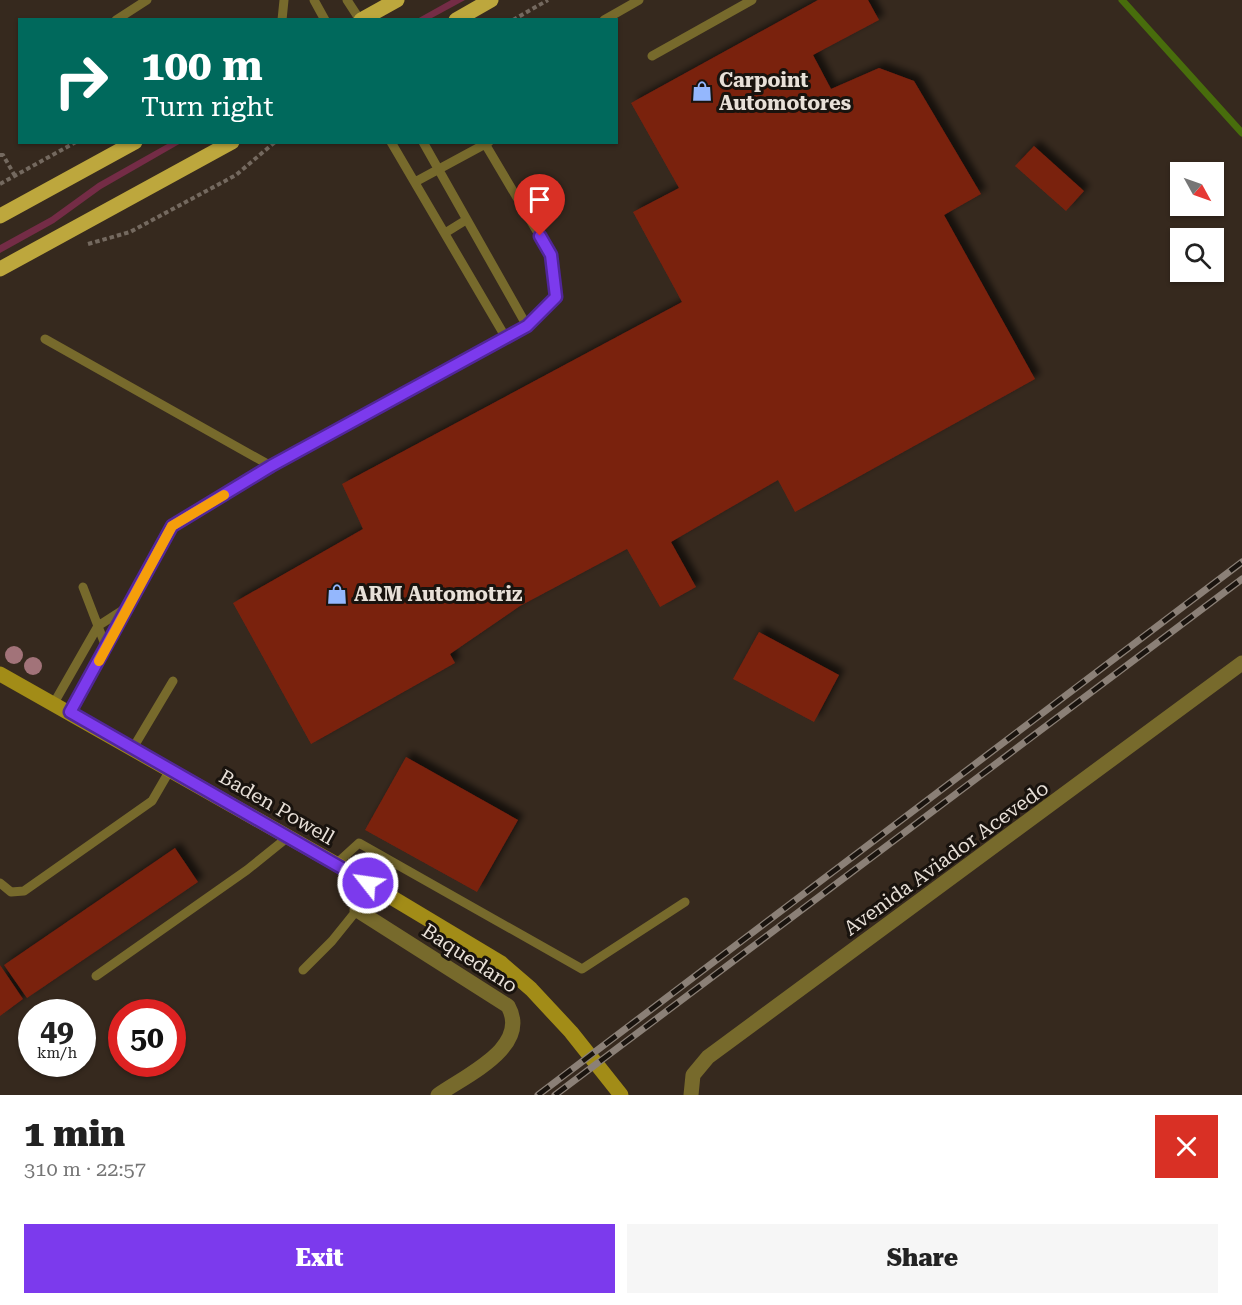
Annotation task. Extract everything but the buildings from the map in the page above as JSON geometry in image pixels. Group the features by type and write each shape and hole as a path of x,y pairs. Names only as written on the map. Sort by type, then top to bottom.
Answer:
{"main road":[{"path":"365,18 397,0"},
{"path":"460,18 491,0"},
{"path":"0,216 131,144"},
{"path":"0,269 228,144"},
{"name":"Baden Powell","path":"0,674 336,864 501,963 531,989 571,1032 621,1095"}],"street":[{"name":"Avenida Aviador Acevedo","path":"691,1095 693,1075 708,1057 1242,663"},
{"path":"357,910 368,883"},
{"name":"Baquedano","path":"357,910 508,1006 514,1016 515,1027 512,1036 498,1053 438,1095"}],"lane":[{"path":"119,18 147,0"},
{"path":"282,18 284,0"},
{"path":"314,0 324,18"},
{"path":"347,0 360,18"},
{"path":"608,18 639,0"},
{"path":"652,56 752,0"},
{"path":"392,144 506,338"},
{"path":"424,144 527,326"},
{"path":"415,182 484,144"},
{"path":"70,712 172,526 271,466 527,326 556,297 551,255 487,144"},
{"path":"445,233 466,220"},
{"path":"45,339 271,466"},
{"path":"83,587 106,647"},
{"path":"54,703 98,626 128,606"},
{"path":"134,748 173,681"},
{"path":"0,883 11,892 24,891 152,801 170,770"},
{"path":"96,976 247,870 288,837"},
{"path":"336,864 359,843 582,969 685,902"},
{"path":"303,970 333,941 357,910"}],"path":[{"path":"516,18 548,0"},
{"path":"0,184 72,144"},
{"path":"85,245 130,232 236,175 273,144"},
{"path":"0,155 3,155 15,176"}],"shaded area":[{"path":"451,0 465,0 432,18 419,18"},
{"path":"167,144 179,144 101,189 54,223 0,253 0,245 51,217 98,183"}],"waterway":[{"path":"1122,0 1242,133"}],"railway":[{"path":"538,1095 1242,562"},
{"path":"555,1095 1242,579"}],"slow traffic":[{"path":"99,661 172,526 224,495"}],"place":[{"name":"Carpoint Automotores","path":"702,91"},
{"name":"ARM Automotriz","path":"337,594"}],"route":[{"path":"368,883 70,712 172,526 271,466 527,326 556,297 551,255 540,236"}]}
